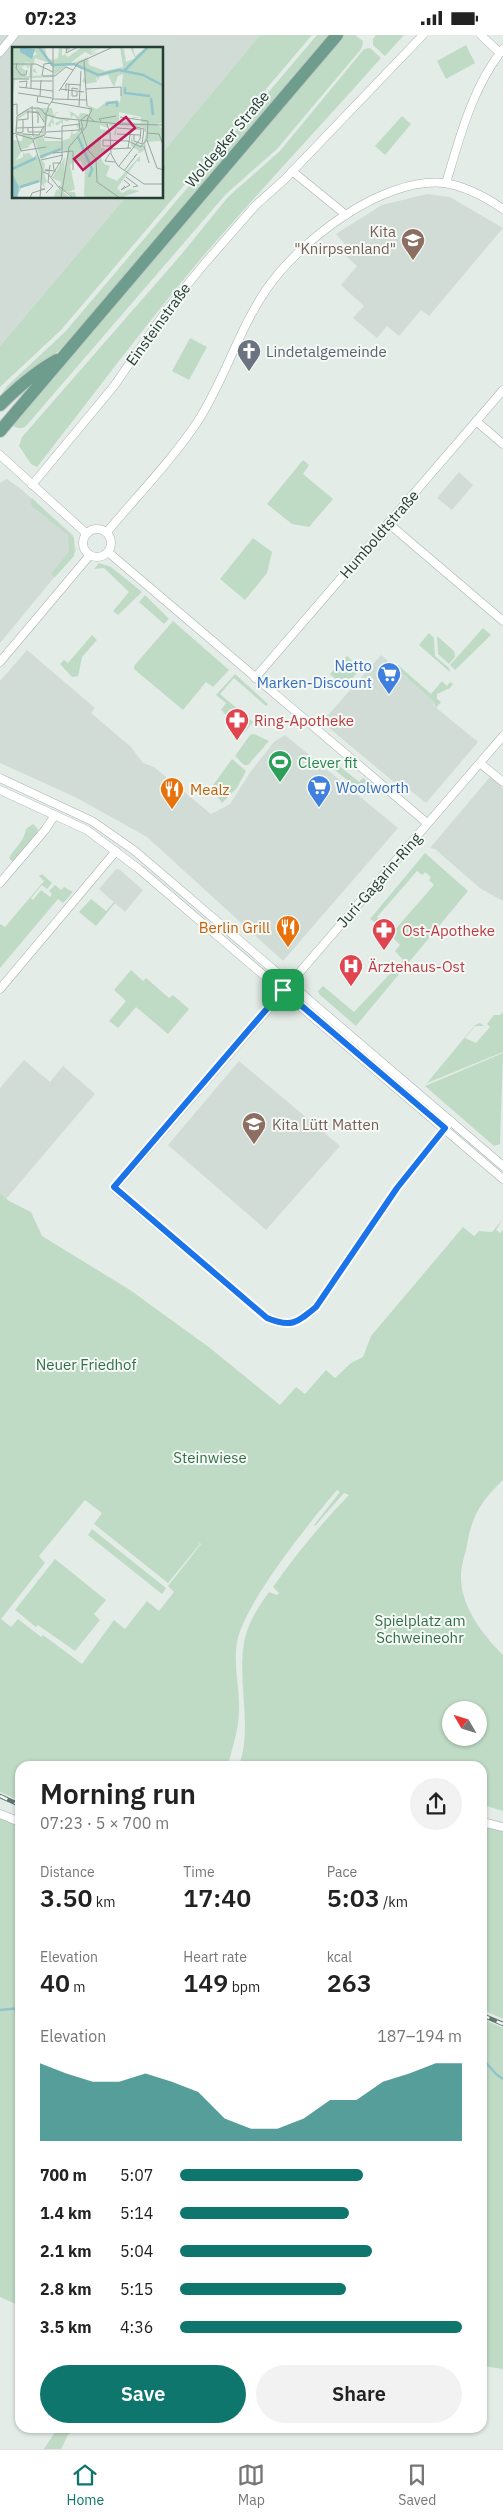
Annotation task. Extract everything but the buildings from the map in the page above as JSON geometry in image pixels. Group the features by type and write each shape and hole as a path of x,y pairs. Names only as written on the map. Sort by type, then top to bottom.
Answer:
{"main road":[{"name":"Woldegker Straße","path":"0,431 337,35"},
{"name":"Woldegker Straße","path":"0,405 38,370 64,356"}],"street":[{"path":"0,52 14,35"},
{"name":"Einsteinstraße","path":"32,485 114,386 166,311 204,263 256,205 292,171 423,35"},
{"path":"446,183 465,119 476,94 501,51 481,35"},
{"path":"292,171 346,215"},
{"path":"107,532 197,422 219,384 242,330 266,289 291,260 346,215 378,197 398,190 424,184 446,183 479,196 503,209"},
{"name":"Humboldtstraße","path":"255,678 503,390"},
{"path":"476,421 503,444"},
{"path":"0,455 87,534"},
{"path":"388,523 503,621"},
{"path":"96,529 107,532 112,542 108,552 99,557 90,555 83,543 87,534 96,529"},
{"name":"Juri-Gagarin-Ring","path":"108,552 427,823 114,1187 267,1318 281,1324 298,1322 316,1307 397,1188 445,1128"},
{"path":"0,662 90,555"},
{"path":"427,823 503,736"},
{"path":"480,763 503,782"},
{"path":"0,778 76,813 123,842 503,1166"},
{"path":"0,790 87,830 116,851 283,990 503,1179"},
{"path":"0,883 45,831 56,815"},
{"path":"0,989 116,851"},
{"path":"445,1128 451,1121"},
{"path":"0,1814 15,1820"},
{"path":"487,1822 503,1827"}],"shaded area":[{"path":"0,35 260,35 164,151 164,47 12,47 12,199 124,199 0,346"},
{"name":"Kita \"Knirpsenland\"","path":"427,194 450,197 503,228 429,316 421,310 399,336 387,326 377,338 353,318 364,306 341,285 357,266 345,255 350,250 336,234 382,205"},
{"path":"459,472 473,485 452,510 437,498"},
{"path":"7,479 73,535 76,551 0,643 0,483"},
{"path":"27,650 95,708 91,713 131,747 143,763 154,767 211,814 230,804 251,771 274,742 285,735 398,828 283,961 147,837 77,798 0,763 0,681"},
{"path":"381,655 433,701 434,706 478,742 426,803 400,782 394,782 322,722"},
{"path":"490,777 503,788 503,901 481,889 435,849 430,848"},
{"path":"116,869 120,870 143,890 125,912 99,889"},
{"path":"24,1060 50,1082 63,1066 95,1094 6,1199 0,1193 0,1088"},
{"name":"Kita Lütt Matten","path":"239,1061 340,1146 266,1230 168,1145"}],"green space":[{"path":"260,35 312,35 61,330 0,387 0,346 124,199 164,199 164,151"},
{"path":"317,35 330,35 64,346 7,388 0,396 7,386 65,332"},
{"path":"343,35 355,35 363,41 362,48 277,149 226,194 26,426 18,428 10,424"},
{"path":"376,35 404,35 385,56 373,45 373,39"},
{"path":"466,45 475,63 446,79 437,61"},
{"path":"370,48 381,58 199,261 137,337 37,467 31,464 19,446 22,437 180,256 228,197 280,151 364,49"},
{"path":"402,116 411,124 385,155 375,146"},
{"path":"190,338 207,347 189,380 172,371"},
{"path":"303,460 309,465 303,474 333,499 309,527 292,524 267,504"},
{"path":"32,498 74,538 74,556 55,577 51,574 69,552 68,535 32,506 30,503"},
{"path":"253,538 272,552 267,573 245,600 220,579"},
{"path":"99,563 111,567 142,592 118,615 113,611 129,592 104,568 94,569"},
{"path":"145,595 169,619 164,624 139,602"},
{"path":"173,621 229,670 213,687 206,682 183,710 134,669 134,666"},
{"path":"483,628 491,635 455,670 450,665"},
{"path":"429,633 434,638 435,656 449,668 450,672 419,645"},
{"path":"92,635 97,640 82,657 78,676 72,677 60,664 64,660 68,663"},
{"path":"437,636 454,651 455,657 449,664 438,654"},
{"path":"347,656 359,667 359,671 344,687 330,674"},
{"path":"398,665 431,694 442,681 447,686 450,682 453,684 450,688 437,694 437,699 441,702 436,708 433,701 396,668"},
{"path":"235,674 268,704 266,706 234,678 220,694 253,722 244,733 221,710 226,703 216,695"},
{"path":"254,734 269,741 248,765 244,765 235,756 250,735"},
{"path":"232,759 246,771 237,788 222,803 211,788"},
{"path":"338,765 359,782 363,778 373,786 365,795 334,769"},
{"path":"33,824 38,829 37,833 13,862 9,858 21,841 26,829"},
{"path":"425,853 468,891 356,1026 319,994 318,991 323,986 354,1012 403,960 395,951 400,945 392,937 386,943 384,942 434,885 429,880 431,877 425,872 422,875 417,871 377,917 382,922 379,925 370,919"},
{"path":"42,874 52,883 47,889 42,885 31,898 33,900 41,890 50,897 52,894 49,891 55,885 61,890 64,887 73,892 63,903 58,899 0,968 0,924 5,927 44,881 39,876"},
{"path":"91,899 106,911 115,903 96,926 79,912"},
{"path":"131,970 143,981 146,978 169,998 173,995 189,1009 168,1034 136,1007 118,1028 109,1021 126,1001 114,990"},
{"path":"503,1012 503,1052 427,1083 475,1025 480,1023 484,1026 475,1026 465,1038 476,1043 490,1027 487,1024 494,1015 500,1015"},
{"path":"503,1053 500,1144 494,1146 425,1086"},
{"path":"0,1193 9,1201 31,1212 42,1236 130,1290 210,1348 280,1405 296,1387 305,1394 326,1370 335,1378 351,1363 363,1357 371,1336 463,1227 474,1236 479,1231 492,1232 503,1219 496,1230 500,1233 503,1230 503,1480 483,1502 475,1517 462,1564 461,1575 464,1598 474,1619 503,1655 503,1811 487,1806 487,1761 240,1761 245,1736 242,1658 250,1623 269,1592 277,1595 279,1593 273,1587 319,1528 349,1495 344,1493 315,1526 340,1492 337,1490 279,1563 242,1625 236,1651 239,1718 229,1761 15,1761 15,1799 0,1792","holes":["85,1500 102,1513 94,1524 168,1583 200,1544 197,1541 201,1544 168,1586 174,1592 159,1611 147,1601 125,1629 114,1620 82,1664 18,1619 11,1627 1,1619 45,1563 39,1556"]},
{"path":"92,1529 166,1588 162,1594 88,1535"},
{"path":"55,1559 106,1600 94,1614 100,1620 75,1651 38,1625 36,1627 15,1610"},
{"path":"0,1817 15,1823 15,2304 0,2297"},
{"path":"487,1826 503,1831 503,2019 487,2012"},
{"path":"487,2021 503,2028 503,2369 487,2367"},
{"path":"54,2433 71,2433 61,2449 44,2449"}],"waterway":[{"path":"0,2010 15,2008"},
{"path":"487,2064 503,2079"}],"railway":[{"path":"0,1796 15,1803"},
{"path":"487,2017 503,2024"}],"place":[{"name":"Kita \"Knirpsenland\"","path":"413,261"},
{"name":"Lindetalgemeinde","path":"249,372"},
{"name":"Netto Marken-Discount","path":"389,695"},
{"name":"Ring-Apotheke","path":"237,741"},
{"name":"Clever fit","path":"280,783"},
{"name":"Woolworth","path":"319,808"},
{"name":"Mealz","path":"172,810"},
{"name":"Berlin Grill","path":"288,948"},
{"name":"Ost-Apotheke","path":"384,951"},
{"name":"Ärztehaus-Ost","path":"351,987"},
{"name":"Kita Lütt Matten","path":"254,1145"}],"route":[{"path":"283,990 445,1128 397,1188 316,1307 298,1322 281,1324 267,1318 114,1187 238,1045 283,990"}],"park label":[{"name":"Neuer Friedhof","path":"86,1364"},
{"name":"Steinwiese","path":"210,1457"},
{"name":"Spielplatz am Schweineohr","path":"420,1628"}]}
